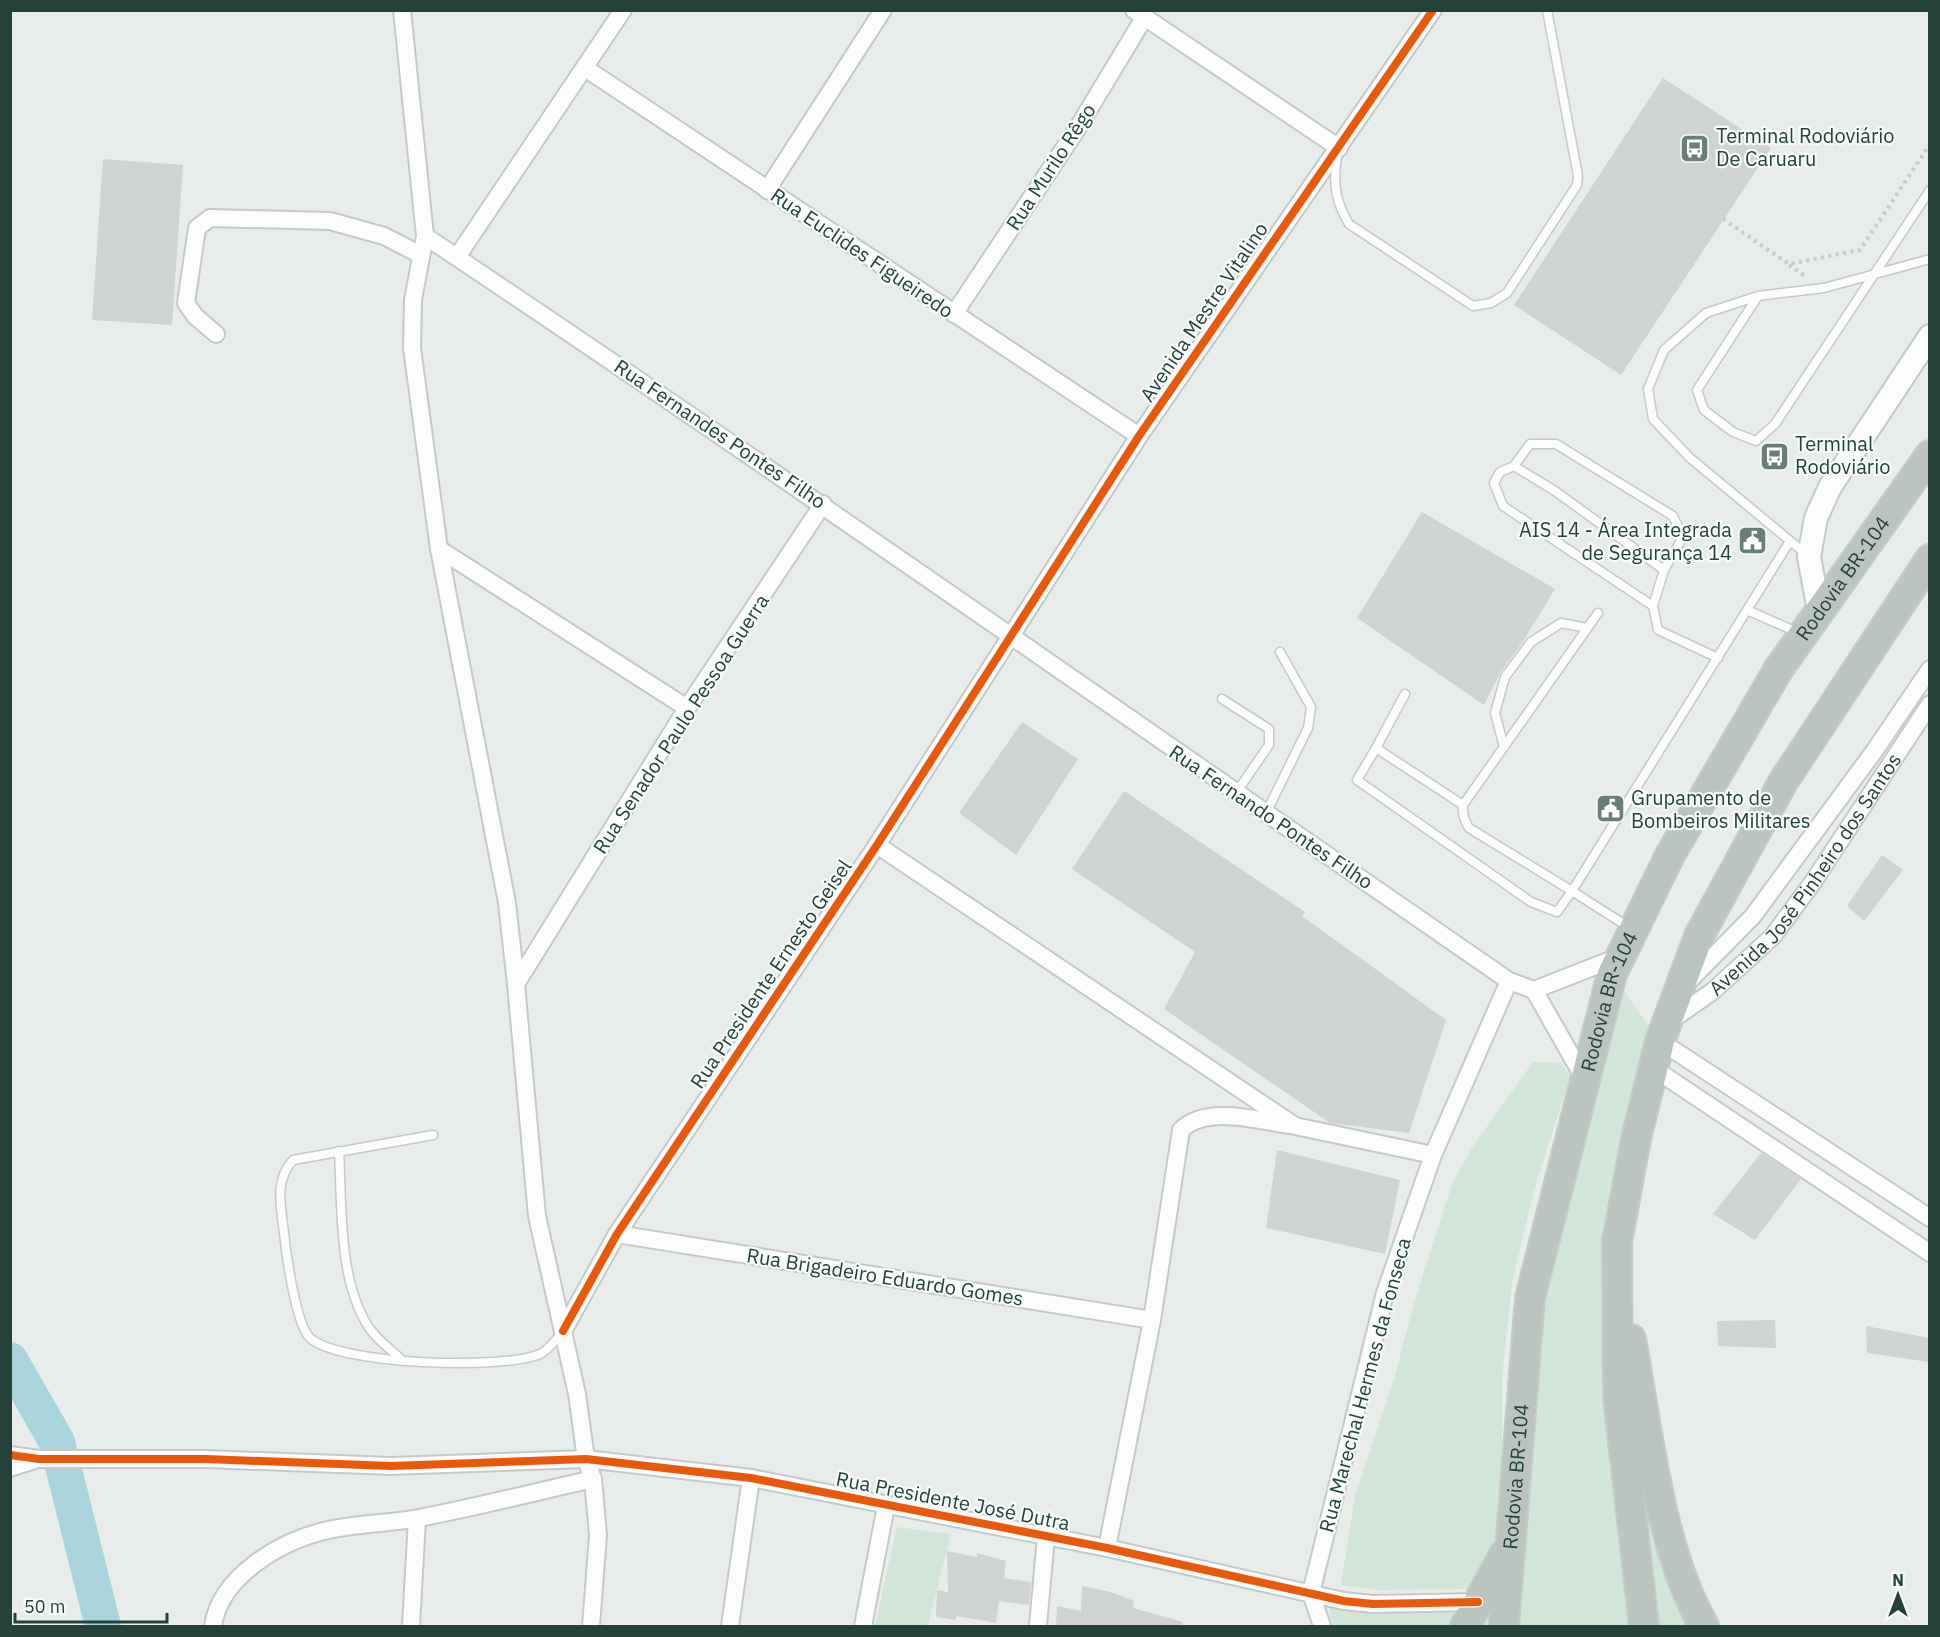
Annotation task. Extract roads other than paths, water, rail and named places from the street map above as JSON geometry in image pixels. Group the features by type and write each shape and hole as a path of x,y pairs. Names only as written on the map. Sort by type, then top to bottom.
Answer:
{"highway":[{"name":"Rodovia BR-104","path":"1504,1626 1530,1298 1612,974 1670,855 1778,670 1929,455"},
{"path":"1644,1626 1618,1397 1617,1242 1625,1196 1662,1033 1698,936 1783,782 1929,559"},
{"path":"1618,1271 1666,1524 1676,1564 1693,1607 1704,1626"},
{"path":"1465,1626 1509,1546"}],"street":[{"path":"402,10 425,236 413,300 412,348 439,549 507,903 537,1216 548,1276 577,1395 586,1459 593,1479 598,1535 591,1626"},
{"path":"457,257 623,10"},
{"path":"767,190 883,10"},
{"name":"Avenida Mestre Vitalino","path":"1011,638 1139,436 1433,10"},
{"path":"1139,14 1338,148"},
{"name":"Rua Murilo Rêgo","path":"954,314 1077,129 1139,14"},
{"name":"Rua Euclides Figueiredo","path":"585,68 1139,436"},
{"path":"216,334 195,316 186,303 197,228 210,218 330,221 384,236 421,255"},
{"name":"Rua Fernandes Pontes Filho","path":"425,236 823,504 1011,638"},
{"path":"1819,610 1809,557 1816,518 1830,487 1929,336"},
{"name":"Rua Senador Paulo Pessoa Guerra","path":"516,984 687,708 823,504"},
{"path":"439,549 687,708"},
{"name":"Rua Fernando Pontes Filho","path":"1011,638 1509,981 1534,990"},
{"name":"Rua Presidente Ernesto Geisel","path":"563,1331 617,1234 877,844 1011,638"},
{"name":"Avenida José Pinheiro dos Santos","path":"1677,994 1754,916 1875,750 1929,669"},
{"name":"Avenida José Pinheiro dos Santos","path":"1662,1033 1713,991 1773,936 1813,882 1929,704"},
{"path":"877,844 1295,1126"},
{"path":"1586,1081 1534,990 1621,956"},
{"name":"Rua Marechal Hermes da Fonseca","path":"1311,1593 1385,1293 1433,1155 1509,981"},
{"path":"1662,1033 1929,1218"},
{"path":"1653,1068 1929,1253"},
{"path":"1107,1548 1152,1320 1181,1130 1200,1118 1221,1117 1295,1126 1433,1155"},
{"name":"Rua Brigadeiro Eduardo Gomes","path":"617,1234 1152,1320"},
{"path":"10,1455 39,1459"},
{"path":"10,1468 39,1459"},
{"name":"Rua Presidente José Dutra","path":"39,1459 206,1459 391,1466 586,1459 751,1478 1107,1548 1344,1601 1373,1604 1478,1602"},
{"path":"730,1626 751,1478"},
{"path":"213,1626 227,1589 249,1568 276,1551 323,1531 417,1518 593,1479"},
{"path":"863,1626 886,1506"},
{"path":"411,1626 417,1518"},
{"path":"1038,1626 1046,1536"},
{"path":"1311,1593 1322,1626"}],"lane":[{"path":"1338,148 1333,180 1338,205 1348,224 1473,306 1491,303 1499,298 1507,292 1577,185 1578,176 1547,10"},
{"path":"1758,296 1697,390 1704,410 1733,432 1756,441 1775,424 1929,190"},
{"path":"1809,557 1690,458 1653,419 1648,389 1664,350 1706,313 1758,296 1824,288 1929,259"},
{"path":"1653,606 1503,506 1494,483 1500,472 1514,466 1530,444 1556,444 1672,516 1683,537 1664,570 1653,606 1658,630 1718,658"},
{"path":"1514,466 1555,491 1664,570"},
{"path":"1405,694 1357,780 1531,902 1557,912 1790,541"},
{"path":"1747,610 1775,620 1802,635"},
{"path":"1598,614 1463,805 1464,820 1469,828 1633,930"},
{"path":"1504,747 1495,713 1505,677 1531,642 1561,622 1587,628"},
{"path":"1266,813 1308,728 1311,707 1280,652"},
{"path":"1222,699 1269,729 1269,745 1236,793"},
{"path":"1376,748 1463,805"},
{"path":"433,1135 293,1160 284,1170 280,1188 289,1278 307,1336 323,1347 404,1362 515,1361 543,1353 563,1331"},
{"path":"339,1151 344,1234 351,1287 370,1329 404,1362"}],"waterway":[{"path":"10,1360 57,1442 103,1626"}],"place":[{"name":"Terminal Rodoviário De Caruaru","path":"1695,148"},
{"name":"Terminal Rodoviário","path":"1774,456"},
{"name":"AIS 14 - Área Integrada de Segurança 14","path":"1753,541"},
{"name":"Grupamento de Bombeiros Militares","path":"1610,809"}]}
